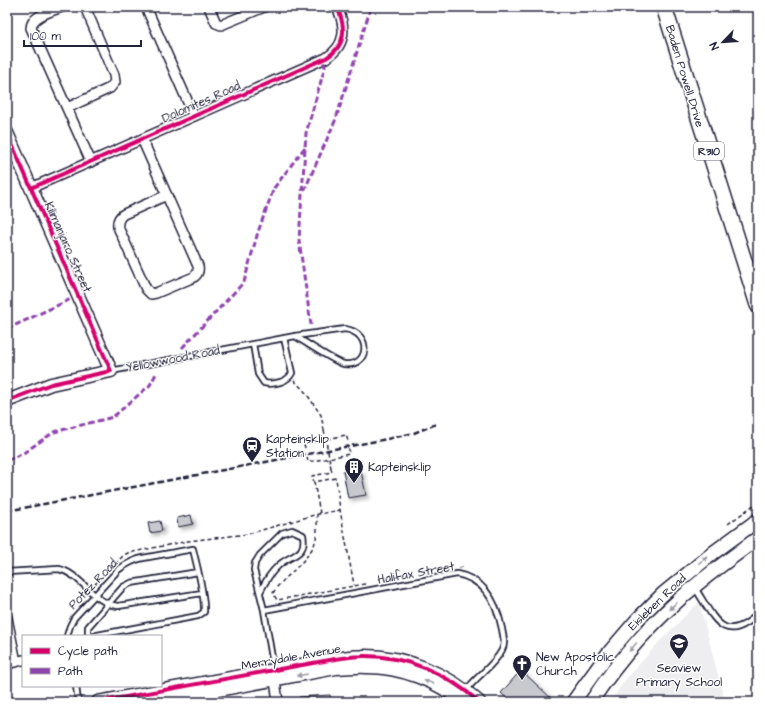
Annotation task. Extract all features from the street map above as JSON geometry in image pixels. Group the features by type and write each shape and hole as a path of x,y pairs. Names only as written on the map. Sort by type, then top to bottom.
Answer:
{"main road":[{"name":"Baden Powell Drive","path":"664,7 758,305"},
{"name":"Eisleben Road","path":"573,702 612,649 663,594 707,557 758,520"},
{"name":"Eisleben Road","path":"591,702 623,659 673,605 758,538"}],"street":[{"path":"62,7 35,19 31,26 91,162"},
{"path":"66,108 110,88 115,82 114,75 85,7"},
{"path":"146,7 194,116"},
{"path":"209,7 216,23 222,25 264,7"},
{"name":"Dolomites Road","path":"31,188 330,55 337,48 343,32 343,21 337,7"},
{"name":"Kilimanjaro Street","path":"7,132 111,370"},
{"path":"142,139 167,195 198,266 198,271 194,277 151,294 146,289 118,227 118,222 120,217 124,214 167,195"},
{"name":"Yellowwood Road","path":"7,401 51,384 111,370"},
{"path":"7,618 15,662"},
{"name":"Merrydale Avenue","path":"98,702 274,675 366,666 410,674 463,698 479,702"},
{"path":"274,675 278,702"},
{"name":"Merrydale Avenue","path":"154,702 274,675"}],"lane":[{"name":"Yellowwood Road","path":"111,370 295,336 341,330 349,330 362,338 365,346 364,352 361,358 354,363 341,363 295,336"},
{"path":"253,344 258,374 264,383 270,384 288,379 292,373 284,338"},
{"path":"260,592 269,576 278,565 297,554 302,549 304,543 303,535 298,531 292,530 282,533 256,559 254,563 254,570 264,610 274,675"},
{"name":"Potez Road","path":"67,635 74,618 118,570 129,562 193,549 198,572"},
{"path":"7,572 59,569 66,571 108,604 118,606 202,593"},
{"path":"90,635 88,633 88,627 120,589 127,585 198,572 204,612 198,616 97,635"},
{"name":"Halifax Street","path":"264,610 457,574 468,576 486,590 496,604 500,615 504,648 499,656 471,685 463,698"},
{"path":"694,587 718,622 728,629 739,628 751,621 758,614"},
{"path":"76,687 78,702"}],"path":[{"path":"291,376 306,393 321,415 332,472 312,476 320,514"},
{"path":"305,448 304,444 346,435 348,440"},
{"path":"307,457 308,462 329,458 349,454 349,449"},
{"path":"314,482 336,478 340,510 354,585 277,600 273,593 277,587 310,553 314,545 316,537 317,514"},
{"path":"728,524 758,502"},
{"path":"110,568 124,555 188,541 248,534 317,514 340,510"},
{"path":"95,584 105,574"}],"shaded area":[{"name":"Seaview Primary School","path":"699,602 725,702 610,702 626,679 661,640"}],"building":[{"name":"Kapteinsklip","path":"355,469 356,472 361,471 366,495 348,498 343,471"},
{"path":"191,515 193,524 178,527 177,518"},
{"path":"160,521 162,531 150,533 148,523"},
{"name":"New Apostolic Church","path":"521,670 551,698 547,702 511,702 501,693"},
{"path":"330,695 331,701 327,702 299,702 299,697"}],"railway":[{"path":"7,511 387,439 414,433 436,424"}],"marked path":[{"path":"304,191 336,119 371,7"},
{"path":"311,325 299,240 306,133 325,67 322,59"},
{"path":"182,348 244,282 258,232 274,188 305,147"},
{"path":"7,329 71,299"},
{"path":"7,460 22,454 54,432 113,417 150,385 157,372"}],"cycle path":[{"path":"31,188 326,58 338,47 343,35 342,22 337,7"},
{"path":"7,133 111,371 51,384 7,401"},
{"path":"98,702 335,659 362,656 394,659 425,668 454,683 479,702"}],"place":[{"name":"Kapteinsklip Station","path":"252,463"},
{"name":"Kapteinsklip","path":"354,484"},
{"name":"Seaview Primary School","path":"679,660"},
{"name":"New Apostolic Church","path":"522,681"}]}
